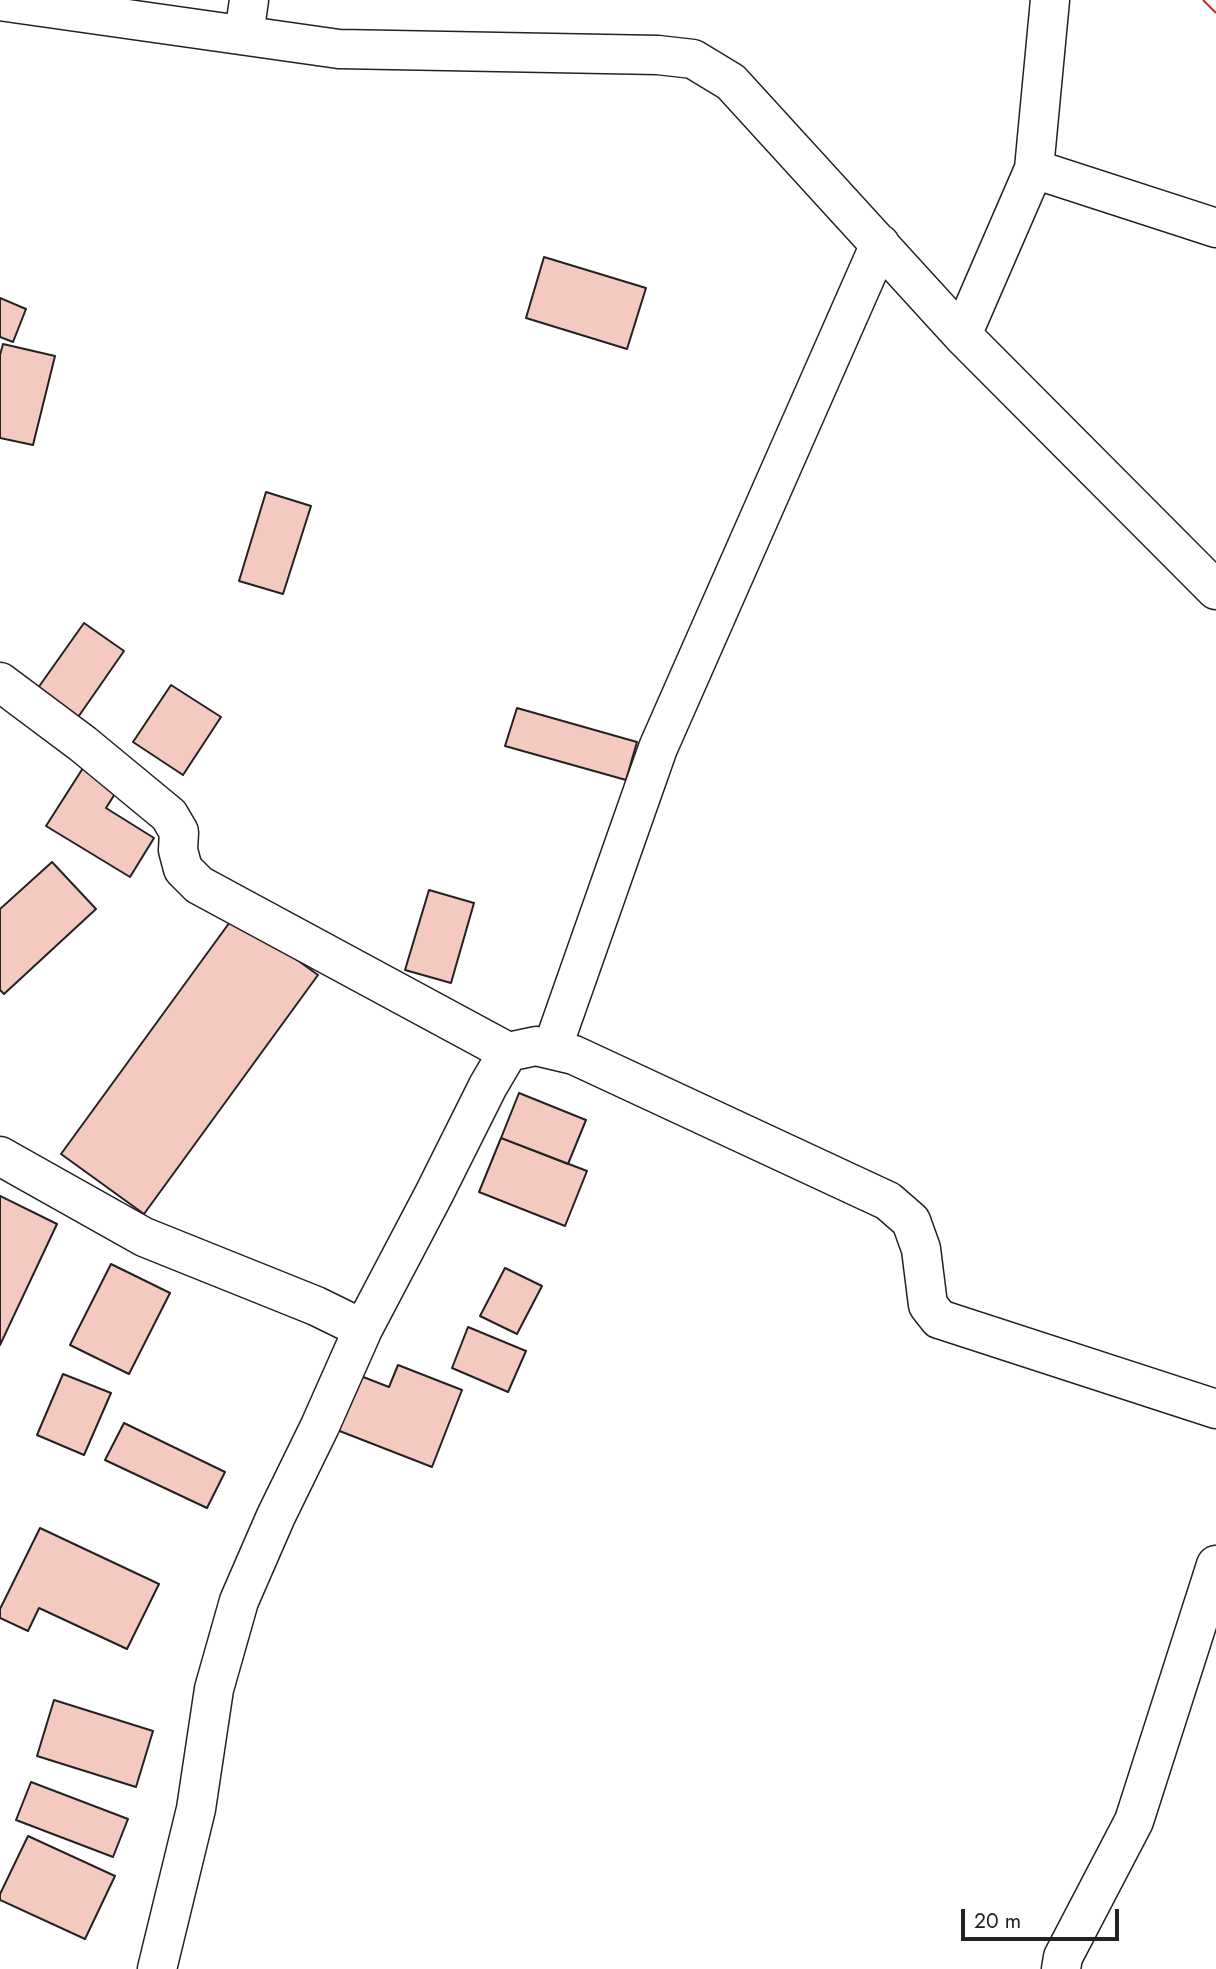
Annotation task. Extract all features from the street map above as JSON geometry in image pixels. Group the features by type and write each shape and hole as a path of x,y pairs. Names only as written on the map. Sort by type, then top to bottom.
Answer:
{"street":[{"path":"962,335 1034,169 1051,0"},
{"path":"0,1 246,18 339,48 658,55 693,59 731,82 962,335 1216,590"},
{"path":"1034,169 1216,228"},
{"path":"552,1049 658,748 880,244"},
{"path":"0,682 83,744 169,816 179,832 177,850 183,869 199,885 508,1052 536,1046 574,1055 888,1201 911,1221 921,1249 928,1305 939,1319 1216,1409"},
{"path":"157,1969 196,1809 214,1689 239,1601 363,1329 508,1052"},
{"path":"0,1156 145,1237 316,1306 363,1329"},
{"path":"1061,1969 1063,1957 1134,1821 1216,1565"}],"building":[{"path":"544,257 646,288 627,349 526,318"},
{"path":"0,298 26,309 13,342 0,337"},
{"path":"3,344 55,356 33,445 0,438 0,355"},
{"path":"266,492 311,506 283,594 239,581"},
{"path":"84,623 124,651 74,723 33,695"},
{"path":"171,685 221,717 183,775 133,742"},
{"path":"517,708 637,742 626,780 505,746"},
{"path":"83,768 118,789 106,808 154,838 130,877 46,826"},
{"path":"52,862 96,909 4,994 0,990 0,909"},
{"path":"429,890 474,903 451,983 405,970"},
{"path":"235,915 318,975 144,1214 61,1154"},
{"path":"519,1093 586,1120 568,1164 501,1138"},
{"path":"501,1138 587,1171 565,1226 479,1192"},
{"path":"0,1196 57,1224 0,1345"},
{"path":"111,1264 170,1293 129,1374 70,1345"},
{"path":"505,1268 542,1286 517,1334 480,1316"},
{"path":"468,1327 526,1351 508,1392 452,1368"},
{"path":"398,1365 462,1390 432,1467 337,1430 358,1375 389,1387"},
{"path":"63,1374 111,1393 84,1455 37,1435"},
{"path":"124,1423 225,1472 207,1508 105,1460"},
{"path":"40,1528 159,1584 127,1649 39,1608 28,1631 0,1618 0,1609"},
{"path":"54,1700 153,1731 136,1787 37,1756"},
{"path":"31,1782 128,1819 113,1857 16,1820"},
{"path":"28,1836 115,1876 85,1939 0,1900 0,1894"}],"power":[{"path":"1203,0 1216,13"}]}
